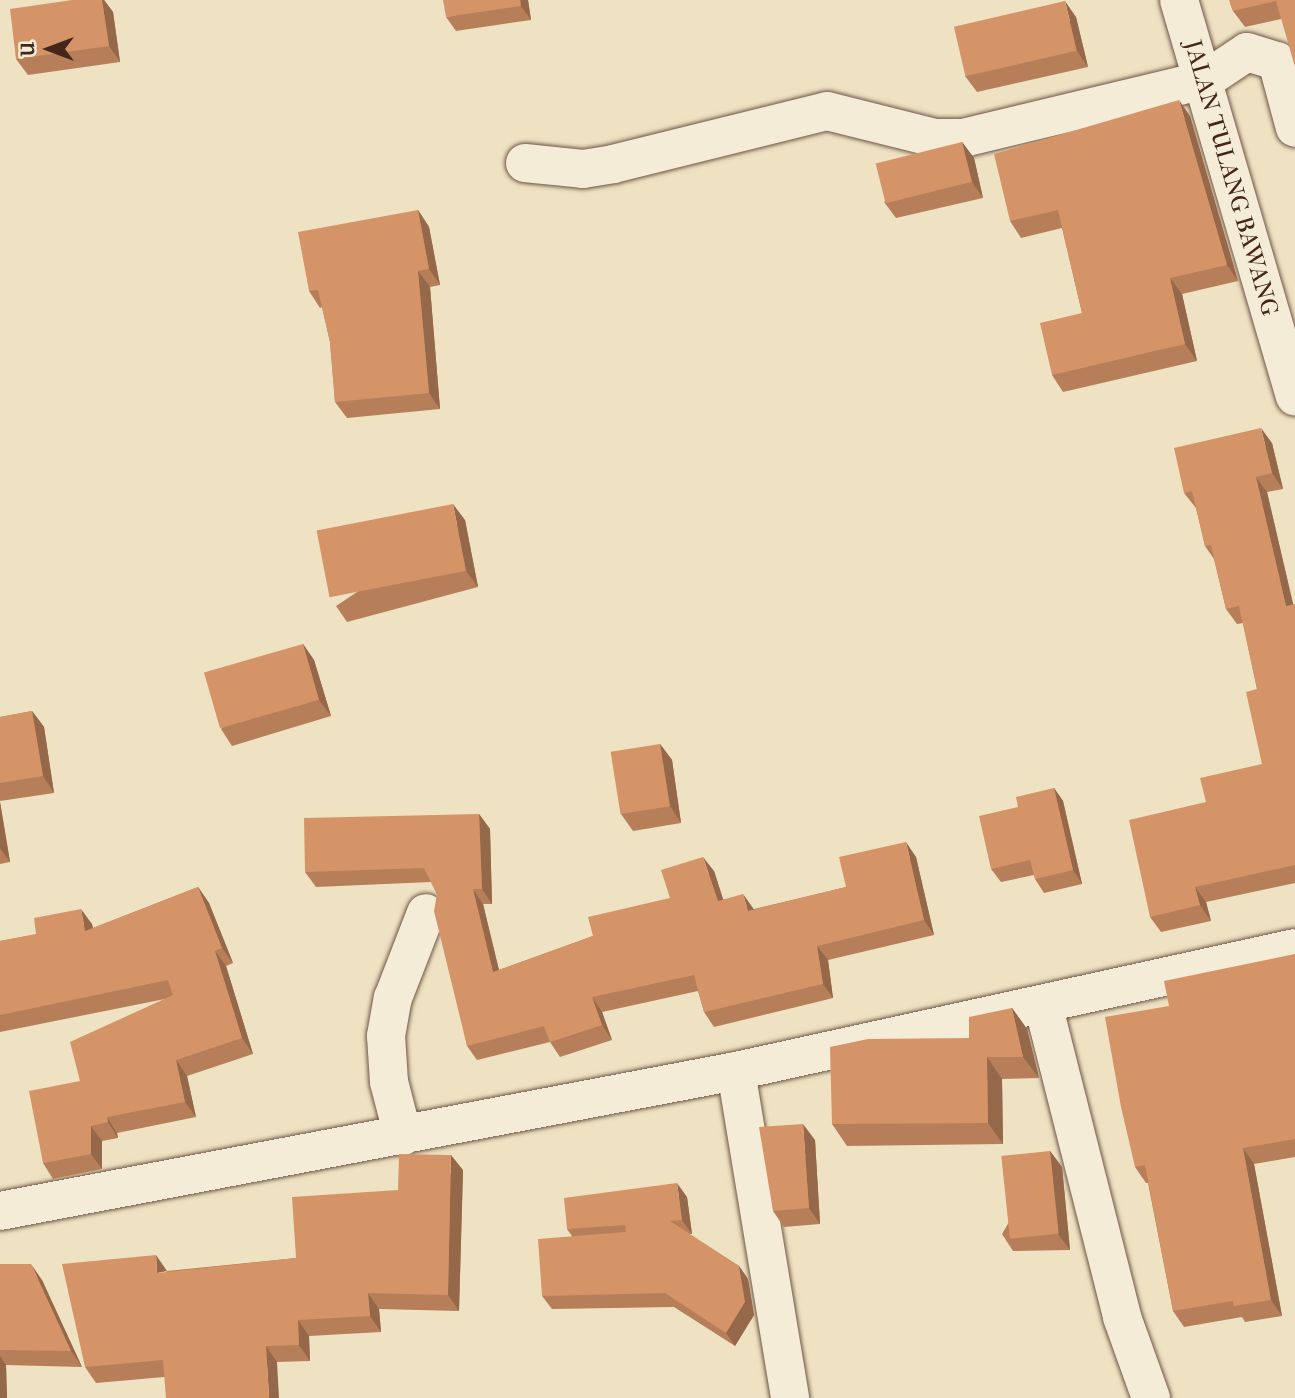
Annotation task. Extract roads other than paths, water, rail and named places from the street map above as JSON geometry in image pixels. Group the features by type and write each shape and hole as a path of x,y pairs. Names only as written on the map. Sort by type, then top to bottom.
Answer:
{"street":[{"name":"JALAN TULANG BAWANG","path":"1179,0 1205,80 1295,396"},
{"path":"524,163 583,169 613,164 827,111 935,138 963,138 1205,80 1247,52 1277,61 1295,128"},
{"path":"403,1136 389,1082 386,1036 426,913"},
{"path":"0,1211 736,1071 1044,1008 1295,948"},
{"path":"1044,1008 1122,1317 1151,1398"},
{"path":"736,1071 790,1398"}]}
